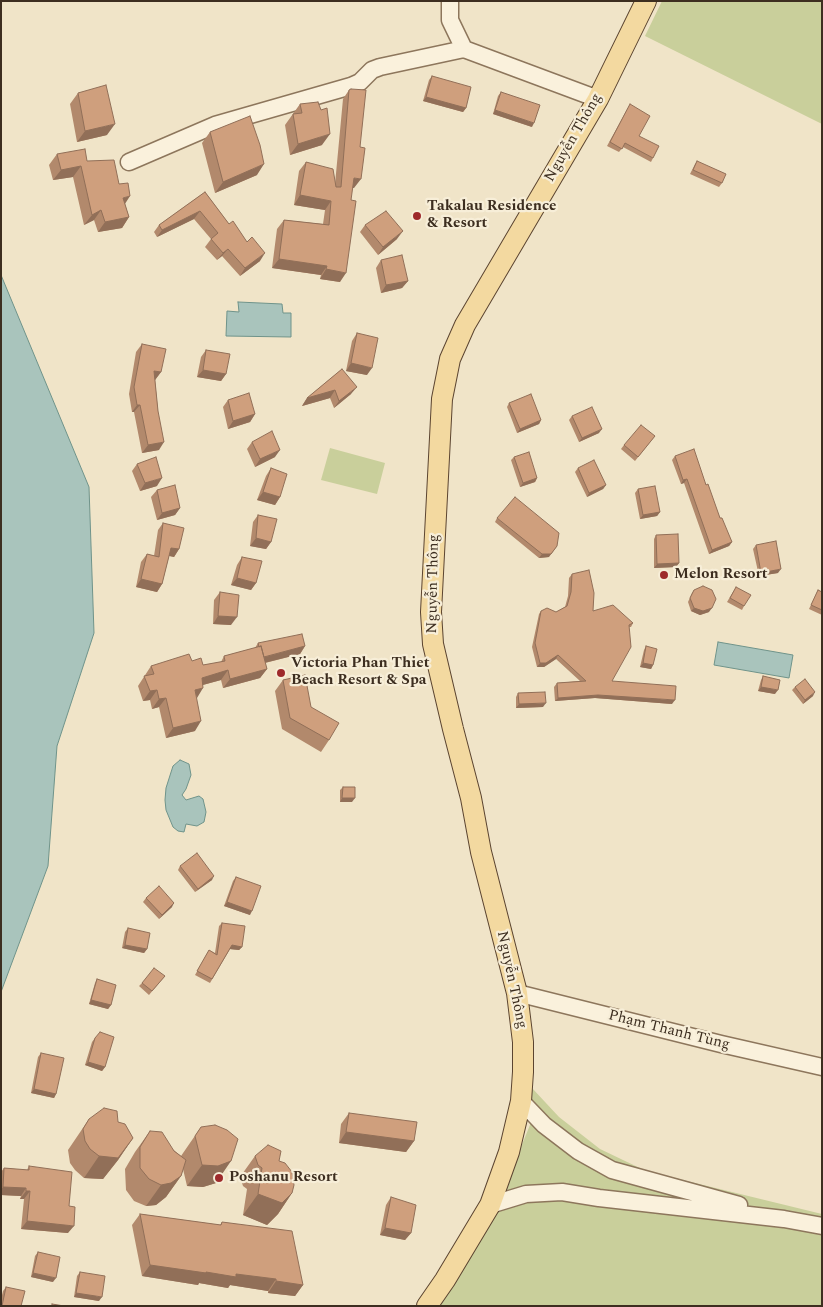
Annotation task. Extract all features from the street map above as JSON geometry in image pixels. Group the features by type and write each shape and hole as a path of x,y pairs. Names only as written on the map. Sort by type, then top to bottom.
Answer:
{"main road":[{"name":"Nguyễn Thông","path":"427,1306 445,1280 490,1204 509,1152 521,1100 523,1072 523,1042 516,993 433,644 431,612 442,399 450,359 465,325 598,99 646,1"}],"street":[{"path":"450,1 450,20 464,49"},
{"path":"129,162 215,125 351,86 360,82 372,70 380,67 464,49 598,99"},
{"name":"Phạm Thanh Tùng","path":"516,993 822,1067"},
{"path":"521,1100 544,1126 578,1150 612,1170 784,1219"},
{"path":"490,1204 526,1194 562,1192 784,1219 822,1226"}],"green space":[{"path":"662,1 822,1 822,124 645,36"},
{"path":"330,448 385,463 377,494 321,480"},
{"path":"532,1088 559,1117 600,1149 646,1171 822,1214 822,1306 437,1306 490,1222 530,1125"}],"water":[{"path":"1,275 89,487 94,633 57,746 48,866 1,992"},
{"path":"238,302 282,304 283,313 291,313 291,337 226,336 227,311 239,312"},
{"path":"718,642 793,655 789,678 714,665"},
{"path":"180,760 189,764 191,775 182,795 186,800 199,796 203,799 206,812 204,822 197,826 186,824 184,832 178,831 173,827 166,810 165,800 166,788 173,766"}],"building":[{"path":"432,76 471,87 466,108 426,97"},
{"path":"106,85 115,124 85,131 78,93"},
{"path":"349,90 366,90 360,147 365,148 361,179 354,178 351,200 356,201 346,273 326,269 327,266 279,259 284,220 329,225 331,201 300,195 306,162 333,169 336,187 341,187"},
{"path":"501,92 540,105 534,123 495,110"},
{"path":"318,102 321,110 327,108 330,134 298,144 293,114 302,113 300,104"},
{"path":"630,104 650,116 639,136 659,146 653,158 625,143 622,149 610,142"},
{"path":"250,116 264,164 223,182 210,132"},
{"path":"85,149 87,161 114,160 119,184 128,183 130,196 123,198 129,217 105,222 101,210 92,215 81,166 61,170 57,154"},
{"path":"697,161 726,174 722,183 693,170"},
{"path":"205,192 229,224 233,221 247,242 252,237 265,253 245,268 228,249 223,253 211,239 218,233 200,211 162,230 159,225"},
{"path":"386,211 403,231 383,247 365,225"},
{"path":"402,255 408,281 386,285 381,260"},
{"path":"357,333 378,338 372,368 351,363"},
{"path":"142,344 166,349 161,372 154,371 158,411 164,442 148,445 140,405 137,405 134,387"},
{"path":"206,350 230,354 226,374 203,370"},
{"path":"342,369 357,387 339,401 335,390 307,398"},
{"path":"249,393 255,414 233,421 228,400"},
{"path":"531,394 541,420 520,429 509,403"},
{"path":"592,407 602,429 582,438 572,416"},
{"path":"641,425 655,436 638,457 624,445"},
{"path":"272,431 280,450 260,459 252,442"},
{"path":"694,449 706,485 708,484 720,518 722,518 732,542 712,550 687,479 683,480 675,456"},
{"path":"529,452 537,478 523,483 514,457"},
{"path":"156,457 162,478 145,483 137,464"},
{"path":"594,460 606,485 589,493 578,468"},
{"path":"271,468 287,474 280,497 263,492"},
{"path":"175,485 180,508 162,513 157,490"},
{"path":"655,486 660,512 643,515 638,489"},
{"path":"515,497 559,533 557,546 551,554 542,554 497,518"},
{"path":"258,515 277,519 271,542 256,538"},
{"path":"163,523 184,528 179,549 171,548 162,584 141,579 147,554 159,557"},
{"path":"678,534 679,563 657,564 656,535"},
{"path":"776,541 781,569 761,573 756,545"},
{"path":"242,557 262,561 256,583 237,578"},
{"path":"589,570 594,593 593,611 613,605 633,623 629,625 631,647 612,681 676,686 675,700 598,695 558,698 557,683 586,681 558,655 546,663 540,663 535,643 541,611 547,608 556,612 567,606 571,592 572,574"},
{"path":"703,586 712,590 716,599 712,608 703,611 694,608 690,598 694,590"},
{"path":"736,587 751,595 744,606 730,598"},
{"path":"818,590 822,592 822,610 811,605"},
{"path":"220,592 239,595 237,617 218,616"},
{"path":"302,634 305,646 264,657 261,646 259,647 258,643"},
{"path":"261,646 267,669 230,679 228,670 202,678 203,688 195,690 201,721 173,728 166,698 159,699 157,690 150,691 144,676 154,674 151,666 189,654 192,661 201,658 203,665 225,661 224,656"},
{"path":"646,646 657,649 653,665 643,663"},
{"path":"305,675 311,707 339,723 329,740 290,718 283,680"},
{"path":"763,676 780,680 778,690 761,687"},
{"path":"805,679 815,692 805,700 795,687"},
{"path":"545,692 546,703 519,704 518,693"},
{"path":"343,787 355,787 355,798 342,798"},
{"path":"197,853 214,876 198,889 180,866"},
{"path":"236,877 261,886 252,911 227,902"},
{"path":"159,886 174,903 162,915 146,898"},
{"path":"222,923 245,926 242,947 232,945 212,979 197,971 209,950 217,955"},
{"path":"128,928 150,933 147,949 125,945"},
{"path":"154,968 165,976 152,991 142,983"},
{"path":"97,979 116,985 111,1005 91,1000"},
{"path":"100,1032 114,1037 105,1067 88,1062 95,1038"},
{"path":"41,1053 64,1058 56,1094 34,1089"},
{"path":"104,1108 117,1111 118,1122 125,1124 133,1138 118,1158 99,1156 90,1149 85,1141 83,1129 89,1119"},
{"path":"349,1113 417,1122 414,1141 346,1132"},
{"path":"215,1125 227,1130 238,1139 231,1161 218,1166 202,1165 195,1136 201,1127"},
{"path":"150,1131 162,1132 174,1151 186,1160 181,1176 171,1183 161,1185 149,1179 140,1168 140,1147"},
{"path":"268,1145 281,1151 279,1161 285,1163 292,1172 294,1185 292,1193 282,1203 258,1194 262,1168 258,1165 255,1156"},
{"path":"29,1166 72,1172 69,1206 75,1207 74,1226 27,1221 30,1191 26,1191 26,1188 3,1187 4,1168 29,1170"},
{"path":"391,1197 416,1205 411,1233 385,1228"},
{"path":"140,1214 221,1225 222,1222 292,1231 303,1285 276,1281 276,1279 236,1274 236,1277 150,1265"},
{"path":"38,1252 60,1257 56,1278 33,1273"},
{"path":"80,1272 105,1276 102,1297 76,1293"},
{"path":"6,1287 25,1291 21,1306 2,1306"}],"place":[{"name":"Takalau Residence & Resort","path":"417,216"},
{"name":"Melon Resort","path":"664,575"},
{"name":"Victoria Phan Thiet Beach Resort & Spa","path":"281,673"},
{"name":"Poshanu Resort","path":"219,1178"}]}
